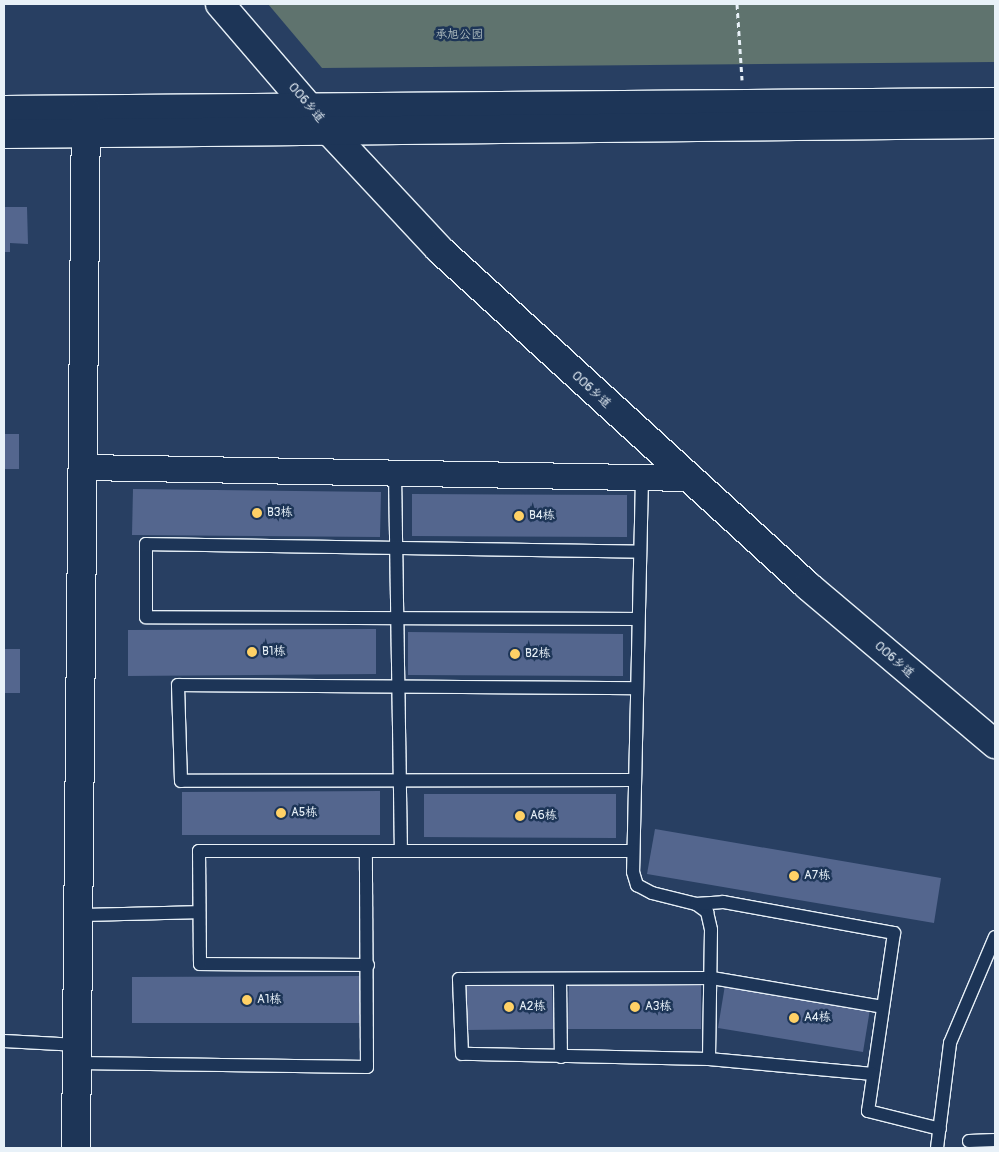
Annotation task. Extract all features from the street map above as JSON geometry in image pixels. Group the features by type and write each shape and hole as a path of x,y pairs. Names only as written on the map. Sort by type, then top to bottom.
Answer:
{"street":[{"name":"006乡道","path":"220,4 331,132 439,249 808,586 995,744"},
{"path":"4,134 87,122 310,107 995,102"},
{"path":"4,110 87,122 331,132 995,124"},
{"path":"76,1148 87,122"},
{"path":"84,467 688,478"}],"lane":[{"path":"396,473 401,851"},
{"path":"642,478 633,872 637,885 652,893 696,904 723,902 894,933 868,1111 940,1129"},
{"path":"638,619 146,617 146,544 640,552"},
{"path":"635,780 180,781 178,685 637,688"},
{"path":"368,965 200,964 199,851 634,851"},
{"path":"4,1041 78,1054 367,1067 366,851"},
{"path":"696,904 707,912 711,930 712,978 709,1060"},
{"path":"79,915 199,912"},
{"path":"937,1148 950,1043 995,937"},
{"path":"873,1074 709,1060 462,1054 459,979 712,978 883,1007"},
{"path":"560,979 561,1056"},
{"path":"969,1141 995,1140"}],"path":[{"path":"738,4 743,105"}],"green space":[{"name":"承旭公园","path":"268,4 995,4 995,62 322,68"}],"building":[{"path":"4,207 27,207 28,244 10,243 10,252 4,252"},
{"path":"4,434 19,434 19,469 4,469"},
{"name":"B3栋","path":"133,489 381,492 380,537 132,535"},
{"name":"B4栋","path":"412,494 627,495 627,537 412,536"},
{"name":"B1栋","path":"376,629 376,674 128,676 128,630"},
{"name":"B2栋","path":"408,632 623,634 623,676 408,675"},
{"path":"4,649 20,649 20,693 4,693"},
{"name":"A5栋","path":"380,791 380,835 182,835 182,792"},
{"name":"A6栋","path":"424,794 616,794 616,838 424,837"},
{"name":"A7栋","path":"655,829 941,878 934,923 647,874"},
{"name":"A1栋","path":"363,976 363,1023 132,1023 132,977"},
{"name":"A2栋","path":"552,984 553,1029 466,1030 465,985"},
{"name":"A3栋","path":"569,985 701,985 701,1029 568,1029"},
{"name":"A4栋","path":"725,985 870,1009 863,1052 718,1028"}],"place":[{"name":"B3栋","path":"257,513"},
{"name":"B4栋","path":"519,516"},
{"name":"B1栋","path":"252,652"},
{"name":"B2栋","path":"515,654"},
{"name":"A5栋","path":"281,813"},
{"name":"A6栋","path":"520,816"},
{"name":"A7栋","path":"794,876"},
{"name":"A1栋","path":"247,1000"},
{"name":"A2栋","path":"509,1007"},
{"name":"A3栋","path":"635,1007"},
{"name":"A4栋","path":"794,1018"}]}
